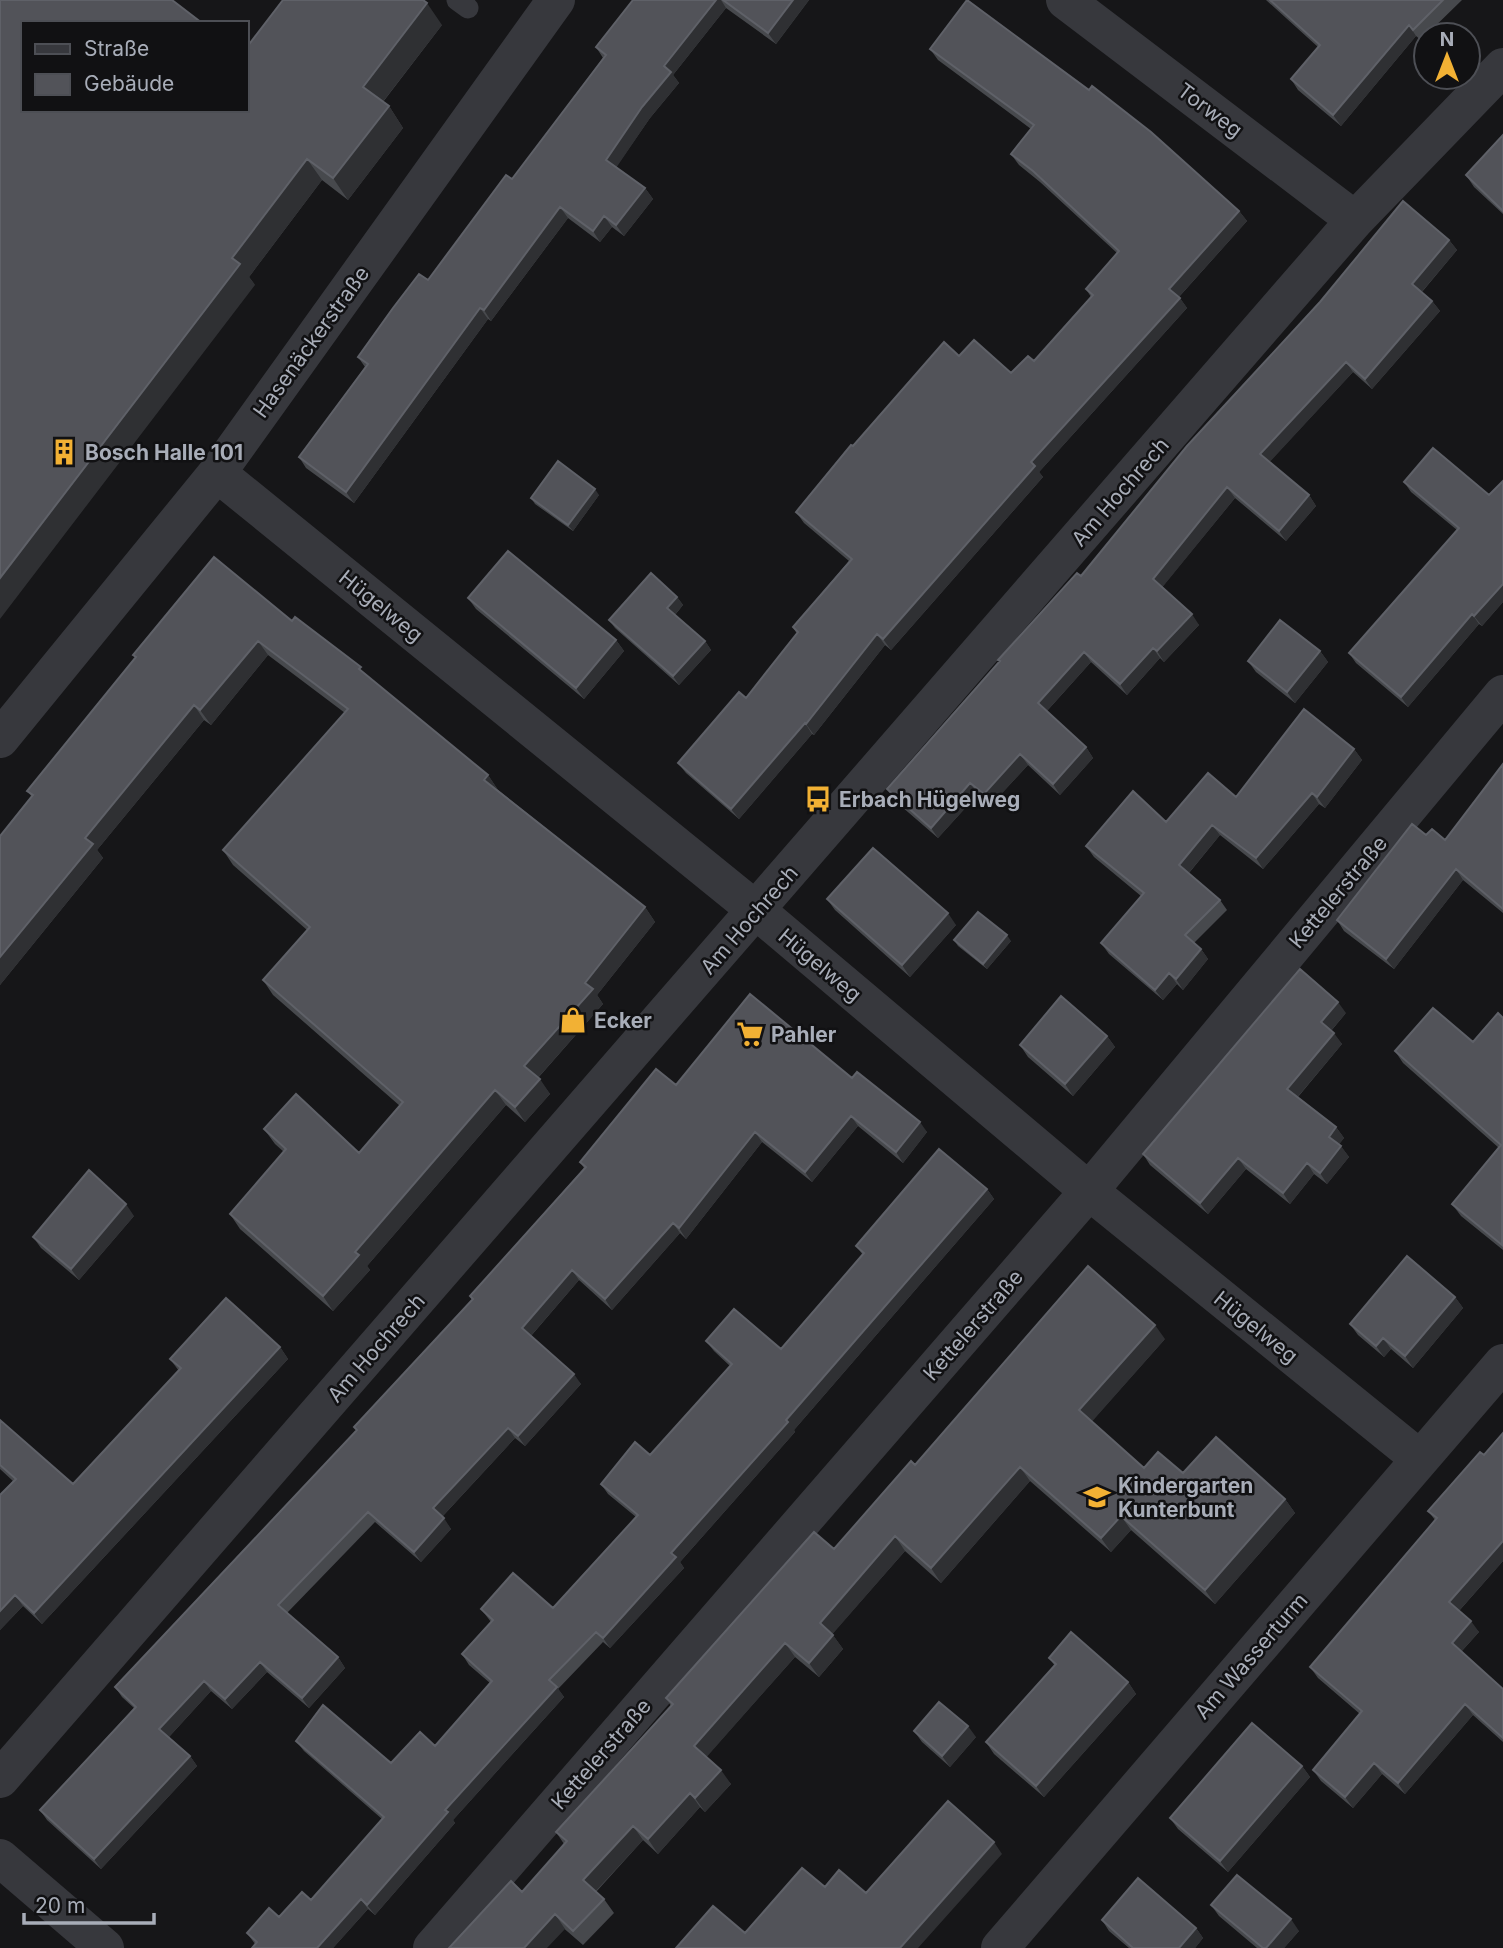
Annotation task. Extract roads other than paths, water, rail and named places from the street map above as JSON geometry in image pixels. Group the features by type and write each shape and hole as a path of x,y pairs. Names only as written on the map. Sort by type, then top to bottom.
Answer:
{"street":[{"name":"Hasenäckerstraße","path":"0,739 217,473 556,0"},
{"name":"Torweg","path":"1065,0 1355,220"},
{"name":"Am Hochrech","path":"0,1779 1355,220 1503,67"},
{"name":"Hügelweg","path":"217,473 757,911 1089,1191 1420,1460"},
{"name":"Kettelerstraße","path":"432,1948 1089,1191 1503,694"},
{"name":"Am Wasserturm","path":"1000,1948 1503,1363"},
{"path":"0,1858 106,1948"}],"place":[{"name":"Bosch Halle 101","path":"64,452"},
{"name":"Erbach Hügelweg","path":"818,799"},
{"name":"Ecker","path":"573,1020"},
{"name":"Pahler","path":"750,1034"},
{"name":"Kindergarten Kunterbunt","path":"1097,1497"}]}
